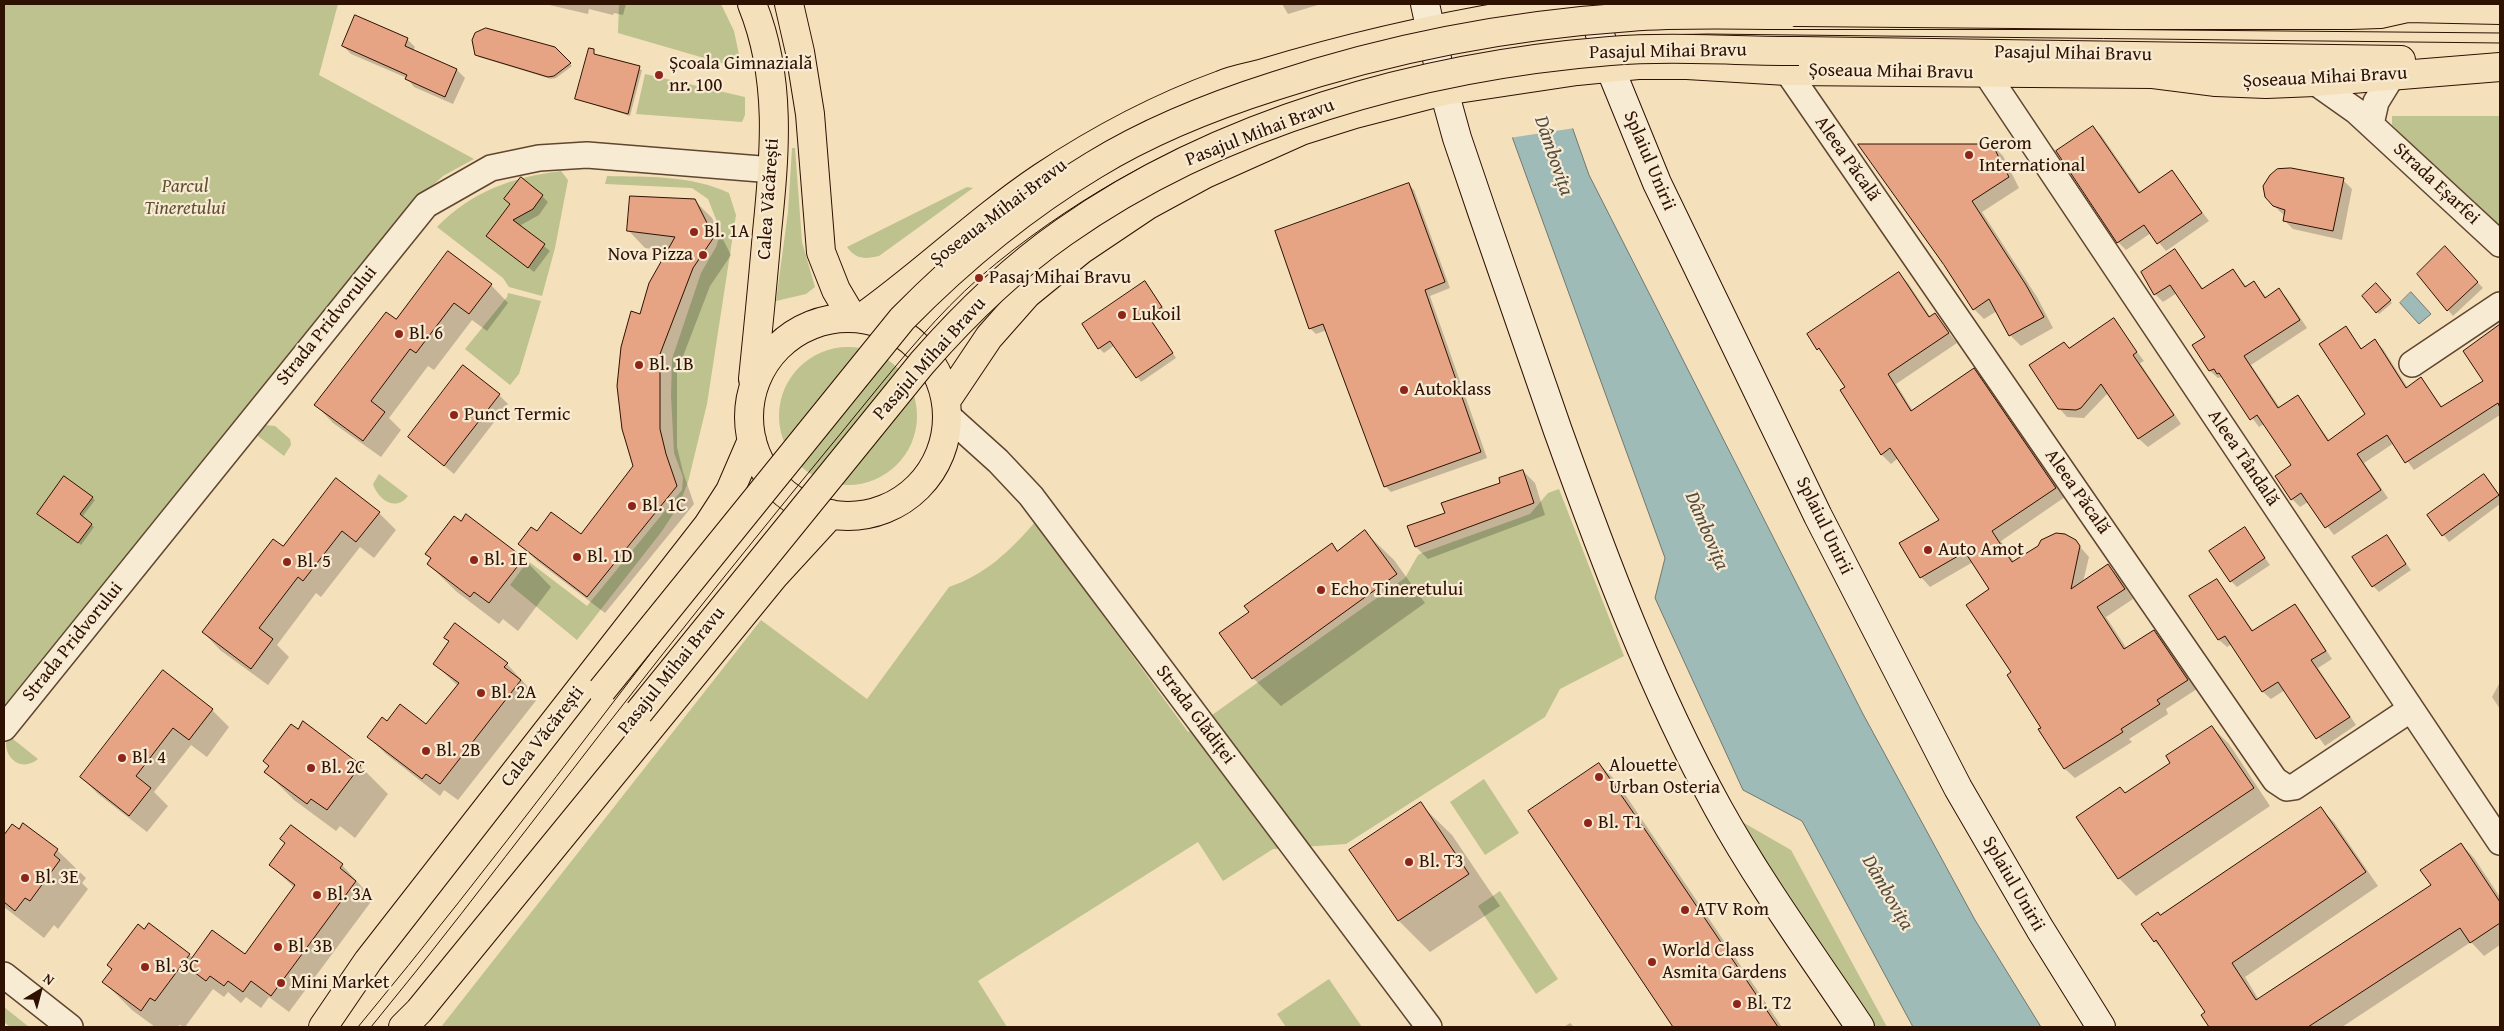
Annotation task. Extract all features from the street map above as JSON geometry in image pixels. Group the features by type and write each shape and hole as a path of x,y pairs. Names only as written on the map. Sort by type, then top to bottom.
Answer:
{"main road":[{"name":"Calea Văcărești","path":"323,1027 368,961 708,525 730,491 752,440 749,425 773,170 774,93 767,50 752,4"},
{"name":"Calea Văcărești","path":"789,4 800,52 810,114 821,252 833,284 856,318"},
{"name":"Splaiul Unirii","path":"1591,4 1610,68 1643,152 1683,239 1908,693 2004,869 2102,1027"},
{"name":"Șoseaua Mihai Bravu","path":"856,318 1012,199 1074,157 1140,120 1228,82 1318,57 1428,17 1467,22 1572,5"},
{"path":"2401,6 2500,10"},
{"name":"Pasajul Mihai Bravu","path":"330,1027 380,973 636,646 902,319 967,258 1038,202 1095,164 1156,132 1222,104 1357,61 1458,38 1568,22 1632,16 1700,15 2283,16 2380,14 2401,6"},
{"path":"1428,17 1444,91 1464,160 1577,484 1657,683 1718,808 1751,863 1860,1027"},
{"name":"Pasajul Mihai Bravu","path":"387,1027 465,927 791,523 949,332 995,288 1063,232 1117,198 1201,153 1300,115 1404,85 1465,71 1610,51 2284,57 2418,60 2492,67"},
{"name":"Șoseaua Mihai Bravu","path":"1444,91 1577,71 1687,65 1787,71 2153,74 2234,82 2315,82 2492,67"},
{"path":"947,408 989,337 1020,301 1081,250 1148,205 1205,174 1301,131 1355,114 1444,91"},
{"path":"751,396 763,365 787,338 819,322 856,318 887,326 915,343 934,368 947,408 946,437 939,457 929,476 902,500 874,513 859,515 831,514 800,504 779,488 766,473 752,440"},
{"path":"403,1027 425,1003 770,581 831,514"}],"street":[{"name":"Aleea Păcală","path":"1787,71 2275,780 2287,788 2294,787 2411,709"},
{"name":"Aleea Tândală","path":"1986,73 2500,842"},
{"path":"2371,124 2376,102 2392,76"},
{"name":"Strada Eșarfei","path":"2315,82 2371,124 2500,244"},
{"name":"Strada Pridvorului","path":"4,728 426,205 491,168 539,158 586,155 773,170"},
{"path":"2412,364 2500,305"},
{"name":"Strada Glădiței","path":"947,408 1031,496 1429,1027"},
{"path":"4,975 70,1027"}],"green space":[{"name":"Parcul Tineretului","path":"4,4 338,4 319,75 474,159 443,176 423,194 4,722"},
{"path":"619,4 721,4 734,31 742,69 618,33"},
{"path":"645,74 745,97 745,115 742,122 636,114"},
{"path":"2392,116 2500,116 2500,230 2392,125"},
{"path":"792,148 795,148 802,242 815,287 806,294 776,301 788,212"},
{"path":"561,171 568,180 555,248 542,296 509,287 503,278 437,227 464,204 494,188 526,177"},
{"path":"607,176 669,178 715,187 729,193 736,215 707,404 688,482 679,505 662,531 577,640 510,585 528,561 587,606 682,490 683,477 674,453 671,396 672,359 701,273 716,247 721,232 708,199 692,188 605,184"},
{"path":"967,187 973,188 879,256 861,257 854,254 847,247"},
{"path":"508,293 541,301 519,374 510,385 465,349 507,297"},
{"path":"848,347 874,352 897,367 912,390 917,416 912,442 897,465 874,480 848,485 822,480 799,465 784,442 779,416 784,390 799,367 822,352"},
{"path":"265,425 275,426 290,439 291,445 284,456 254,433"},
{"path":"379,474 408,496 398,503 388,502 383,499 375,490 373,484"},
{"path":"1559,489 1624,656 1560,689 1545,717 1346,844 1273,849 1223,881 1198,842 978,981 1007,1027 441,1027 761,620 867,699 949,587 974,576 996,561 1035,522 1188,732 1405,578 1418,555 1530,514 1548,493"},
{"path":"8,735 38,759 25,764 13,760 7,749"},
{"path":"1484,779 1519,833 1485,855 1450,802"},
{"path":"1718,808 1791,850 1887,1027 1860,1027"},
{"path":"1500,891 1558,979 1536,994 1478,906"},
{"path":"1329,979 1362,1027 1286,1027 1277,1014"},
{"path":"4,1007 29,1027 10,1027 4,1022"}],"water":[{"name":"Dâmbovița","path":"1563,101 1589,175 1863,714 1975,920 2041,1027 1913,1027 1802,821 1743,790 1655,598 1665,558 1506,120"},
{"path":"2411,292 2431,314 2419,324 2400,303"}],"pier":[{"path":"1466,4 1538,4 1575,128 1509,138"}],"building":[{"path":"355,15 408,38 405,46 457,69 445,97 405,79 407,75 342,46"},
{"path":"486,28 555,47 571,63 554,76 548,77 475,55 472,40 475,33"},
{"path":"589,48 594,49 594,54 640,66 628,114 575,99"},
{"path":"2093,126 2139,193 2172,170 2202,213 2157,244 2144,225 2117,243 2056,151"},
{"path":"1858,144 1992,144 2009,177 1972,201 2026,285 2044,317 2009,336 1989,299 1973,310 1944,265"},
{"path":"2291,168 2344,178 2333,231 2283,221 2285,210 2273,206 2265,197 2263,186 2270,175 2277,169"},
{"path":"521,177 543,195 533,209 513,220 545,244 528,268 486,236 510,204 504,199"},
{"name":"Autoklass","path":"1409,183 1445,282 1425,290 1481,452 1384,487 1323,324 1309,329 1275,231"},
{"path":"630,196 695,199 714,237 693,268 660,354 660,429 677,486 587,597 518,544 531,527 537,531 551,512 581,534 633,466 622,429 617,386 621,347 631,311 640,314 649,283 675,237 627,231"},
{"path":"2445,246 2478,282 2447,311 2417,274"},
{"path":"2175,249 2202,289 2233,269 2245,287 2254,281 2265,298 2279,288 2300,320 2244,356 2278,408 2298,395 2328,441 2365,414 2319,344 2346,326 2361,349 2375,339 2406,388 2421,377 2441,407 2483,381 2463,351 2500,324 2500,408 2498,403 2405,463 2387,435 2357,454 2381,490 2325,528 2301,493 2291,500 2275,476 2291,465 2257,415 2250,420 2219,373 2217,374 2214,369 2209,371 2192,345 2205,337 2170,285 2154,295 2141,272"},
{"name":"Bl. 6","path":"448,251 492,284 469,314 454,303 416,353 410,349 371,401 385,412 363,441 314,405 386,312 396,319"},
{"path":"1899,272 1929,317 1935,313 1949,333 1888,374 1911,411 1974,368 2056,488 1992,531 2012,562 2038,546 2041,540 2056,533 2065,534 2076,540 2080,546 2071,589 2108,564 2125,589 2097,607 2124,649 2154,630 2188,680 2157,700 2160,704 2121,729 2123,732 2064,769 2038,729 2041,728 2007,675 2011,672 1966,605 1989,589 1965,552 1920,578 1899,543 1939,520 1890,448 1881,455 1840,390 1845,387 1819,348 1817,350 1807,334"},
{"name":"Lukoil","path":"1145,281 1162,307 1148,316 1173,353 1136,378 1110,341 1098,349 1082,324"},
{"path":"2376,283 2391,300 2376,313 2362,296"},
{"path":"2114,318 2137,352 2133,355 2174,415 2138,439 2101,384 2081,408 2076,410 2058,409 2029,365 2064,342 2069,348"},
{"name":"Punct Termic","path":"463,365 500,394 444,466 408,437"},
{"path":"1523,470 1534,503 1415,547 1407,526 1445,513 1441,503 1500,483 1499,478"},
{"path":"2484,474 2499,495 2442,536 2427,515"},
{"path":"64,476 93,497 80,514 92,524 78,543 37,514"},
{"name":"Bl. 5","path":"336,478 380,512 356,542 342,531 303,581 298,577 259,628 273,639 251,669 202,632 273,539 283,546"},
{"name":"Bl. 1E","path":"466,514 524,558 489,603 474,592 470,597 427,564 431,558 425,554 454,516 461,521"},
{"path":"2245,527 2265,558 2230,582 2209,551"},
{"name":"Echo Tineretului","path":"1365,530 1397,574 1252,679 1219,633 1249,612 1244,606 1332,543 1337,551"},
{"path":"2387,535 2406,564 2372,587 2352,557"},
{"path":"2217,579 2252,631 2295,604 2326,651 2311,660 2350,717 2316,739 2278,682 2262,692 2225,636 2218,640 2189,596"},
{"path":"455,623 508,663 504,667 521,680 440,784 426,774 422,779 367,737 382,717 387,721 400,704 426,724 459,683 433,664 449,641 444,638"},
{"name":"Bl. 4","path":"163,670 213,709 189,740 173,728 136,776 151,788 129,816 80,777"},
{"name":"Bl. 2C","path":"303,721 361,765 327,810 311,799 307,804 264,772 269,766 263,761 291,724 298,729"},
{"path":"2212,726 2254,788 2118,879 2076,817 2120,787 2125,793 2170,763 2166,756"},
{"path":"1599,763 1778,1027 1673,1027 1528,811"},
{"name":"Bl. T3","path":"1421,802 1469,874 1398,921 1349,850"},
{"path":"2321,807 2366,872 2232,963 2256,1000 2431,885 2420,870 2461,843 2500,902 2500,923 2470,943 2460,928 2308,1027 2209,1027 2201,1015 2205,1012 2156,940 2154,942 2141,924 2158,912 2160,915"},
{"name":"Bl. 3E","path":"23,823 58,849 54,855 60,860 30,901 25,898 15,911 4,902 4,835 12,824 19,829"},
{"path":"291,825 343,864 340,868 356,881 271,996 251,981 243,992 228,981 224,986 210,976 206,981 186,966 212,930 245,954 295,885 269,865 285,843 280,839"},
{"name":"Bl. 3C","path":"149,923 190,954 155,1001 150,998 141,1011 102,982 112,969 107,965 138,924 144,929"}],"tram line":[{"path":"358,1027 508,840 751,523 918,318 942,294 1009,239 1038,218 1097,179 1158,145 1190,130 1243,108 1297,89 1408,59 1522,38 1636,25 2500,33"},
{"path":"371,1027 721,581 921,336 980,277 1047,225 1119,180 1194,141 1272,110 1352,84 1435,63 1518,48 1641,35 1707,34 2500,43"}],"place":[{"name":"Școala Gimnazială nr. 100","path":"659,75"},
{"name":"Gerom International","path":"1969,155"},
{"name":"Bl. 1A","path":"694,232"},
{"name":"Nova Pizza","path":"703,255"},
{"name":"Pasaj Mihai Bravu","path":"979,278"},
{"name":"Lukoil","path":"1122,315"},
{"name":"Bl. 6","path":"399,334"},
{"name":"Bl. 1B","path":"639,365"},
{"name":"Autoklass","path":"1404,390"},
{"name":"Punct Termic","path":"454,415"},
{"name":"Bl. 1C","path":"632,506"},
{"name":"Auto Amot","path":"1928,550"},
{"name":"Bl. 1D","path":"577,557"},
{"name":"Bl. 1E","path":"474,560"},
{"name":"Bl. 5","path":"287,562"},
{"name":"Echo Tineretului","path":"1321,590"},
{"name":"Bl. 2A","path":"481,693"},
{"name":"Bl. 2B","path":"426,751"},
{"name":"Bl. 4","path":"122,758"},
{"name":"Bl. 2C","path":"311,768"},
{"name":"Alouette Urban Osteria","path":"1599,777"},
{"name":"Bl. T1","path":"1588,823"},
{"name":"Bl. T3","path":"1409,862"},
{"name":"Bl. 3E","path":"25,878"},
{"name":"Bl. 3A","path":"317,895"},
{"name":"ATV Rom","path":"1685,910"},
{"name":"Bl. 3B","path":"278,947"},
{"name":"World Class Asmita Gardens","path":"1652,962"},
{"name":"Bl. 3C","path":"145,967"},
{"name":"Mini Market","path":"281,983"},
{"name":"Bl. T2","path":"1737,1004"}]}
